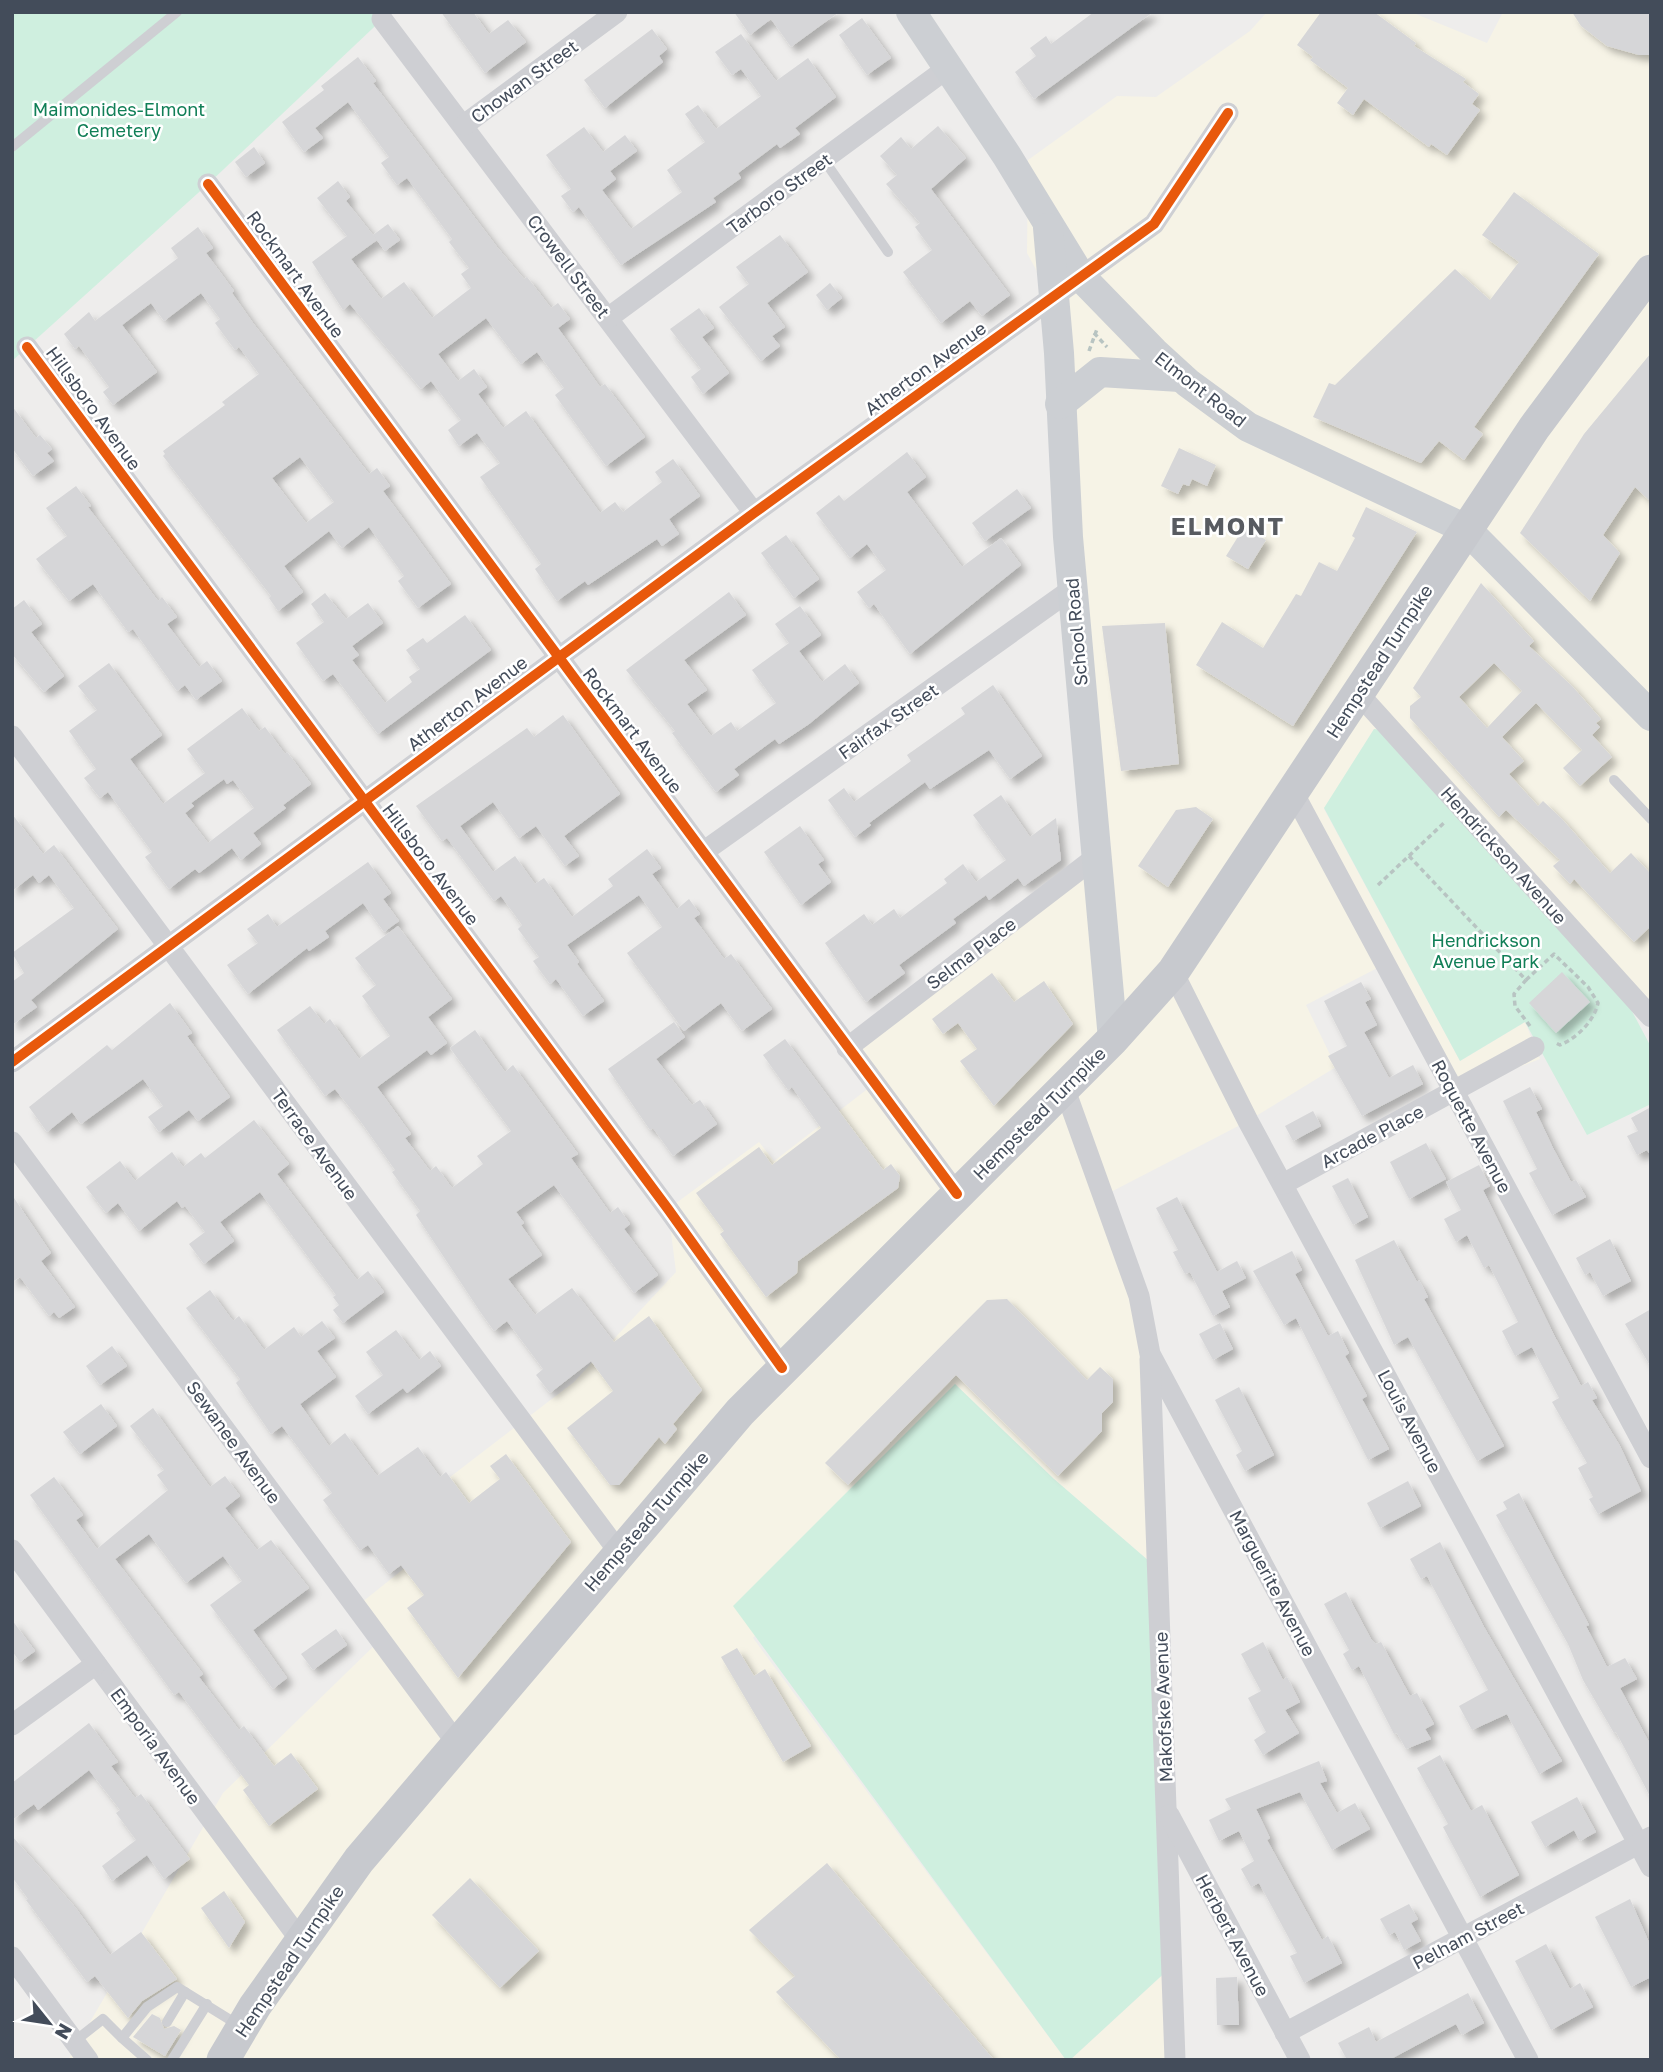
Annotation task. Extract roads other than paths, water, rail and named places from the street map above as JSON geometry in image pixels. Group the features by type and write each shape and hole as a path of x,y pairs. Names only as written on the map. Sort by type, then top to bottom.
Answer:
{"main road":[{"name":"Elmont Road","path":"911,12 949,67 1081,277 1180,377 1248,428 1466,529 1651,716"},
{"name":"School Road","path":"1047,225 1059,353 1072,589 1113,1039"},
{"name":"Hempstead Turnpike","path":"223,2060 242,2027 359,1860 456,1742 740,1412 1113,1039 1173,972 1294,794 1357,692 1534,428 1649,276"},
{"path":"1060,404 1100,372 1180,377"}],"street":[{"name":"Chowan Street","path":"464,125 617,12"},
{"name":"Crowell Street","path":"382,19 754,513"},
{"name":"Tarboro Street","path":"608,318 949,67"},
{"name":"Atherton Avenue","path":"12,1062 754,513 1154,224 1228,113"},
{"name":"Rockmart Avenue","path":"208,184 957,1194"},
{"name":"Hillsboro Avenue","path":"27,347 668,1209 782,1368"},
{"name":"Fairfax Street","path":"703,852 1072,589"},
{"name":"Hendrickson Avenue","path":"1357,692 1651,1017"},
{"name":"Terrace Avenue","path":"12,736 619,1552"},
{"name":"Roquette Avenue","path":"1294,794 1651,1458"},
{"name":"Selma Place","path":"847,1048 1096,857"},
{"name":"Louis Avenue","path":"1173,972 1283,1184 1644,1840 1651,1867"},
{"name":"Arcade Place","path":"1283,1184 1454,1092 1540,1039"},
{"name":"Marguerite Avenue","path":"1064,1087 1139,1296 1150,1354 1528,2060"},
{"name":"Sewanee Avenue","path":"12,1142 456,1742"},
{"name":"Makofske Avenue","path":"1150,1354 1175,2060"},
{"name":"Emporia Avenue","path":"12,1550 301,1941"},
{"path":"12,1726 96,1664"},
{"name":"Herbert Avenue","path":"1166,1810 1300,2060"},
{"name":"Pelham Street","path":"1285,2033 1644,1840"},
{"path":"12,1957 88,2060"}],"lane":[{"path":"12,147 177,12"},
{"path":"824,160 888,252"},
{"path":"1614,780 1651,818"},
{"path":"122,2038 147,2007 177,1987 242,2027"},
{"path":"167,2022 185,1992"},
{"path":"172,2060 207,2004"},
{"path":"75,2041 103,2019 147,2057"}],"district":[{"name":"ELMONT","path":"1228,525"}],"park label":[{"name":"Maimonides-Elmont Cemetery","path":"119,119"},
{"name":"Hendrickson Avenue Park","path":"1486,950"}]}
